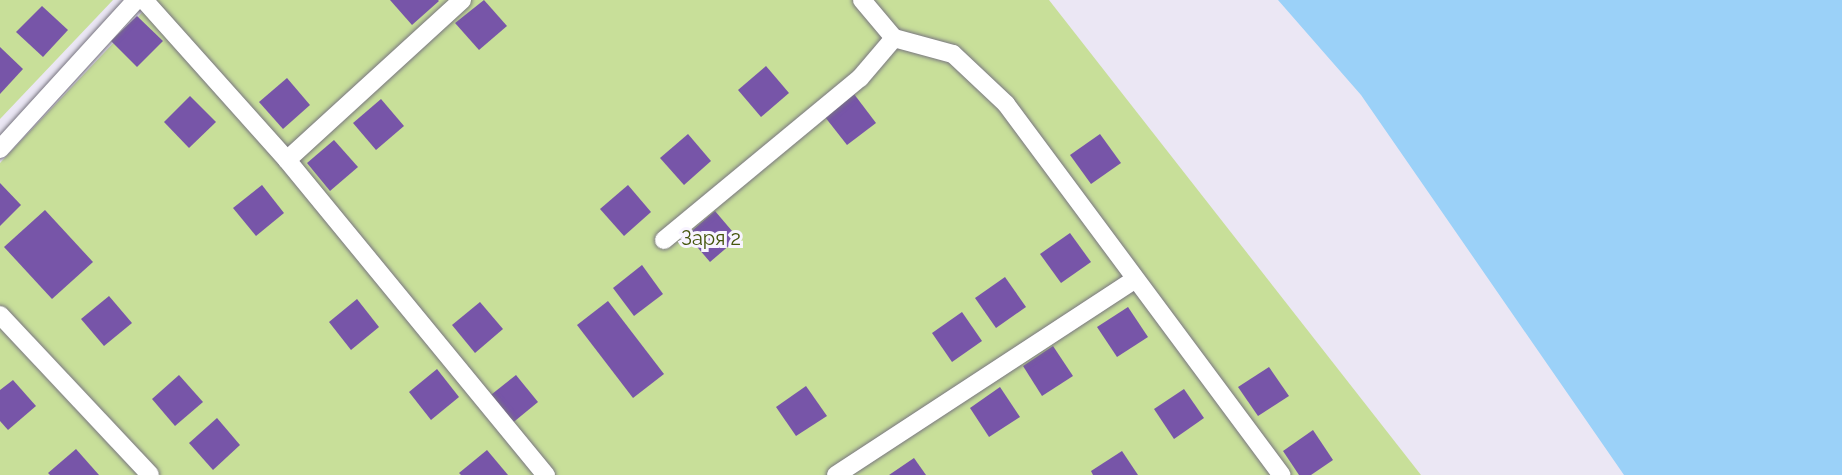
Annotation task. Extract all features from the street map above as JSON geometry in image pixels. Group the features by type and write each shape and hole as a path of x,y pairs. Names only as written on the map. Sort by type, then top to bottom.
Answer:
{"lane":[{"path":"0,149 136,0"},
{"path":"144,0 288,160 546,475"},
{"path":"288,160 462,0"},
{"path":"862,0 894,38 953,54 977,71 1133,281 1282,475"},
{"path":"664,240 860,78 894,38"},
{"path":"836,475 1133,281"},
{"path":"0,315 150,475"}],"green space":[{"path":"0,0 113,0 0,119"},
{"name":"Заря 2","path":"154,0 1049,0 1421,475 0,475 0,163"}],"water":[{"path":"1278,0 1842,0 1842,475 1624,475 1361,95"}],"building":[{"path":"390,0 438,0 439,1 412,25"},
{"path":"484,0 507,26 479,50 455,23"},
{"path":"42,6 68,30 43,57 16,32"},
{"path":"137,16 163,41 137,67 111,41"},
{"path":"0,47 23,69 0,94"},
{"path":"766,66 789,93 761,117 738,90"},
{"path":"287,78 310,105 283,129 259,102"},
{"path":"854,94 876,123 847,145 825,117"},
{"path":"190,96 216,122 189,148 164,122"},
{"path":"381,99 404,126 376,150 353,123"},
{"path":"688,134 711,161 684,185 660,158"},
{"path":"1100,134 1121,163 1091,184 1070,155"},
{"path":"334,140 358,167 330,191 307,163"},
{"path":"0,183 21,205 0,226"},
{"path":"262,185 284,213 256,236 233,208"},
{"path":"628,185 651,212 624,236 600,209"},
{"path":"45,210 93,262 52,299 4,247"},
{"path":"715,211 738,238 710,262 687,235"},
{"path":"1070,233 1091,262 1061,283 1040,254"},
{"path":"642,265 663,294 634,316 613,288"},
{"path":"1005,277 1026,307 996,328 975,298"},
{"path":"109,296 132,323 104,346 81,319"},
{"path":"357,299 379,327 351,350 329,322"},
{"path":"608,301 664,374 633,398 577,325"},
{"path":"480,302 503,329 475,353 452,325"},
{"path":"1128,307 1148,337 1117,357 1097,327"},
{"path":"962,312 982,341 952,362 932,333"},
{"path":"1053,346 1073,376 1042,396 1023,366"},
{"path":"1269,367 1289,396 1258,416 1238,387"},
{"path":"437,369 459,397 431,420 409,392"},
{"path":"179,375 203,402 175,426 152,399"},
{"path":"516,375 538,402 510,425 487,398"},
{"path":"13,380 36,406 8,430 0,421 0,390"},
{"path":"806,386 827,416 796,436 776,407"},
{"path":"1000,387 1020,417 989,437 970,408"},
{"path":"1184,389 1204,418 1174,439 1154,409"},
{"path":"217,418 240,445 213,470 189,443"},
{"path":"1313,430 1333,460 1311,475 1299,475 1283,451"},
{"path":"76,449 99,475 50,475 48,473"},
{"path":"487,450 508,475 461,475 459,473"},
{"path":"1122,451 1138,475 1093,475 1091,471"},
{"path":"914,458 926,475 889,475"}]}
